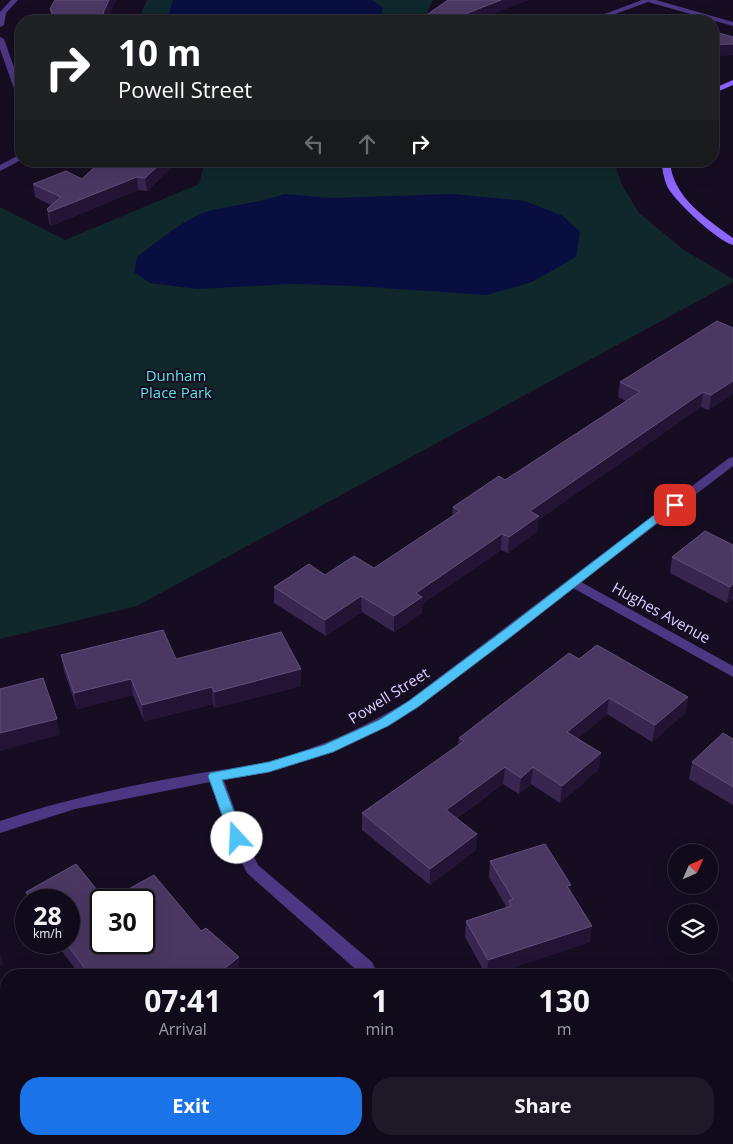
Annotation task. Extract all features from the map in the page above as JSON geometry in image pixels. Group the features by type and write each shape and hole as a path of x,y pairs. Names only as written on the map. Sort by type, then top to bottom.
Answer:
{"street":[{"path":"0,25 3,13 15,0"},
{"path":"607,15 648,0 701,15"},
{"path":"719,20 733,24"},
{"path":"0,39 15,80"},
{"path":"719,89 733,82"},
{"path":"0,168 15,160"},
{"path":"667,167 669,182 684,202 712,227 733,242"},
{"name":"Powell Street","path":"0,827 82,800 269,767 328,749 383,723 413,704 733,460"},
{"name":"Hughes Avenue","path":"574,583 733,672"},
{"path":"215,776 237,838 252,869 367,969"}],"green space":[{"path":"147,0 433,0 426,15 141,15"},
{"name":"Dunham Place Park","path":"203,167 616,167 622,185 639,213 684,250 733,279 733,282 137,606 0,639 0,207 65,240 199,184"}],"shaded area":[{"path":"173,0 372,0 383,8 381,15 169,15"},
{"path":"284,194 333,198 452,194 525,201 563,216 580,232 576,257 532,282 487,295 355,286 293,284 197,289 150,283 134,272 137,257 191,218 209,211 256,202"}],"building":[{"path":"55,0 109,0 103,13 104,15 54,15 50,9"},
{"path":"448,0 501,0 462,15 427,15"},
{"path":"719,33 733,37 733,44 719,45"},
{"path":"95,167 157,167 145,178 137,177 49,212 47,209 61,197 33,184 66,171 82,179"},
{"path":"717,321 733,328 733,381 711,395 703,392 530,511 539,516 509,537 502,534 416,593 422,597 394,616 361,596 325,620 274,587 309,564 325,575 354,556 374,568 460,511 453,507 499,476 505,480 640,392 620,382"},
{"path":"705,531 733,545 733,584 730,587 672,557"},
{"path":"163,630 176,659 281,632 301,669 214,692 212,687 142,705 131,679 74,693 61,655"},
{"path":"597,645 688,697 655,725 609,698 567,732 601,753 562,786 533,767 521,778 505,767 446,810 477,834 430,869 362,813 464,741 459,738 569,653 579,659"},
{"path":"43,678 57,719 0,733 0,689"},
{"path":"723,733 733,739 733,787 692,762"},
{"path":"545,844 571,885 567,886 592,926 488,960 466,921 511,906 509,901 513,899 490,861"},
{"path":"76,864 96,889 90,889 90,954 155,954 155,889 129,889 154,875 201,931 206,928 239,957 224,969 85,969 74,954 80,954 80,889 31,889"}],"route":[{"path":"237,838 215,776 269,767 328,749 383,723 413,704 675,505"}]}
